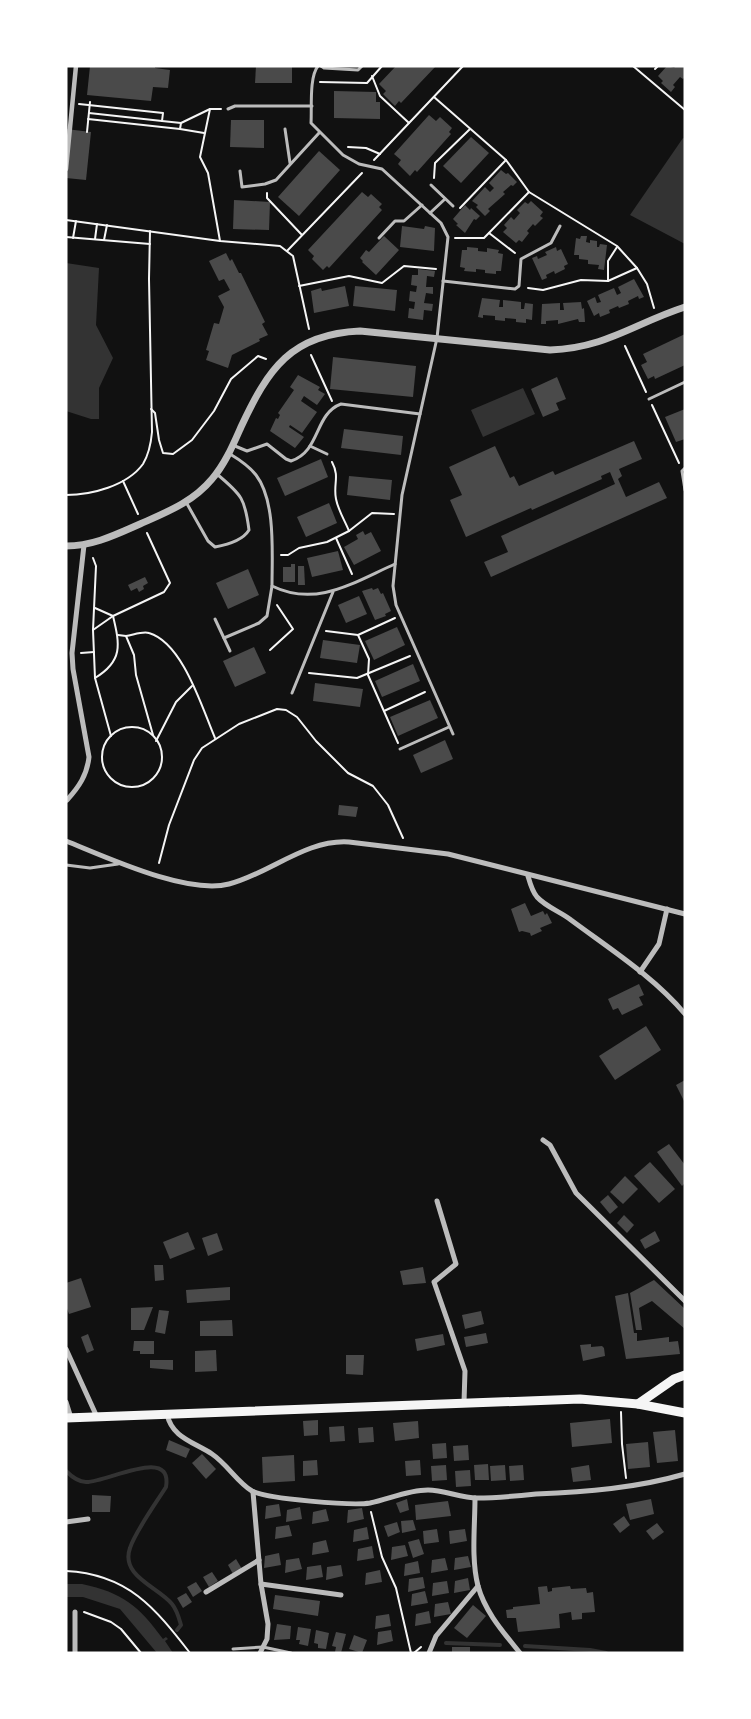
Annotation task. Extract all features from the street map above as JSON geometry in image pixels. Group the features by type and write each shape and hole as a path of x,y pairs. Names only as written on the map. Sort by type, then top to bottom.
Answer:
{"main road":[{"path":"638,1404 674,1379 685,1375"},
{"path":"68,1418 580,1399 638,1404 685,1413"}],"street":[{"path":"66,170 76,66"},
{"path":"66,546 84,545 112,536 186,502 201,491 217,473 231,449 254,398 267,377 283,359 306,344 328,335 360,330 550,350 571,349 619,336 685,307"},
{"path":"67,800 80,786 87,770 89,757 72,653 84,545"},
{"path":"66,841 123,863 192,885 220,886 272,868 311,848 339,841 448,854 685,914"},
{"path":"528,876 530,886 537,897 640,972 673,1000 685,1014"},
{"path":"640,972 659,944 667,909"},
{"path":"543,1140 550,1146 576,1193 685,1301"},
{"path":"437,1201 456,1264 434,1282 465,1371 464,1402"},
{"path":"66,1348 96,1417"},
{"path":"66,1402 68,1418"},
{"path":"167,1414 169,1423 182,1438 201,1446 218,1458 253,1492 300,1501 369,1503 427,1490 475,1498 626,1487 662,1481 685,1474"},
{"path":"253,1492 261,1584 268,1624 267,1639 262,1650"},
{"path":"475,1498 475,1567 478,1586 496,1624 520,1653"},
{"path":"66,1522 88,1519"},
{"path":"206,1592 259,1560"},
{"path":"261,1584 341,1595"},
{"path":"429,1653 436,1636 478,1586"},
{"path":"75,1612 75,1653"}],"lane":[{"path":"362,66 358,70 319,66 315,70 311,123 344,155 359,164 382,169 441,223 448,237 437,338 399,514 393,586 396,605 453,734"},
{"path":"228,109 235,105 312,106"},
{"path":"285,129 290,164"},
{"path":"240,171 242,187 276,180 319,133"},
{"path":"431,185 453,206"},
{"path":"430,213 445,199"},
{"path":"379,238 395,221 404,221 422,205"},
{"path":"443,281 515,289 519,286 521,259 551,243 560,226"},
{"path":"649,399 685,382"},
{"path":"231,449 247,451 267,444 291,461 307,453 330,409 341,404 420,414"},
{"path":"310,446 327,453"},
{"path":"224,638 259,623 267,616 272,586 272,537 266,494 248,466 231,449"},
{"path":"684,469 685,490"},
{"path":"186,502 208,542 215,547 223,546 246,535 249,530 245,504 236,490 217,473"},
{"path":"272,586 284,592 313,596 333,591 395,564"},
{"path":"292,693 333,591"},
{"path":"215,619 230,651"},
{"path":"400,748 449,727"},
{"path":"66,865 90,868 123,863"},
{"path":"233,1649 291,1653"}],"path":[{"path":"313,82 367,82 382,66"},
{"path":"633,66 685,110"},
{"path":"655,69 658,66"},
{"path":"372,76 380,96 409,123"},
{"path":"434,97 506,160 529,192 617,246 637,268 647,284 654,308"},
{"path":"87,132 90,102"},
{"path":"72,104 163,113 162,121"},
{"path":"89,113 181,123 210,109 200,157 208,173 220,241"},
{"path":"88,119 205,133"},
{"path":"180,129 181,123"},
{"path":"431,185 435,175 435,163 470,129"},
{"path":"334,146 366,148 380,154"},
{"path":"453,206 459,209 506,160"},
{"path":"265,184 267,198 302,236"},
{"path":"448,237 484,238 529,192"},
{"path":"66,220 220,241 280,246 293,256 309,329"},
{"path":"73,238 76,221"},
{"path":"95,240 97,224"},
{"path":"104,241 106,225"},
{"path":"66,495 81,495 123,481 142,465 150,449 152,432 150,231"},
{"path":"489,233 521,259"},
{"path":"66,237 150,244"},
{"path":"608,280 608,261 617,246"},
{"path":"300,286 350,276 382,283 404,266 444,270"},
{"path":"519,286 543,290 581,280 608,280 637,268"},
{"path":"625,346 684,469"},
{"path":"311,355 334,407"},
{"path":"151,409 155,413 163,453 173,454 192,440 214,411 231,379 258,356 266,359"},
{"path":"327,453 336,470 337,502 349,531"},
{"path":"123,481 142,522"},
{"path":"272,555 288,555 299,548 336,538 372,513 399,514"},
{"path":"93,630 113,616 164,592 170,583 147,532"},
{"path":"336,538 356,582"},
{"path":"92,557 96,566 93,630 95,678 111,736"},
{"path":"270,650 293,629 276,603"},
{"path":"94,608 113,616"},
{"path":"95,678 113,665 119,645 113,616"},
{"path":"318,630 358,635 401,616"},
{"path":"118,634 126,636 147,632 164,640 178,654 215,738"},
{"path":"358,635 369,659 368,675 400,748"},
{"path":"126,636 134,655 136,675 153,736 162,754 157,774 141,786 131,788 112,781 102,764 105,744 111,736 127,728 137,728 153,736"},
{"path":"72,653 94,652"},
{"path":"301,672 357,678 417,652"},
{"path":"156,741 176,702 193,686"},
{"path":"384,711 433,689"},
{"path":"159,863 169,825 194,760 202,748 215,738 277,709 286,710 297,717 316,741 348,773 373,786 388,806 403,838"},
{"path":"621,1416 626,1487"},
{"path":"369,1503 382,1557 396,1588 411,1653"},
{"path":"66,1571 104,1577 136,1593 164,1618 190,1653"},
{"path":"75,1612 84,1612 111,1622 121,1629 141,1653"}],"shaded area":[{"path":"683,138 685,139 685,244 630,215"},
{"path":"66,263 99,268 96,325 113,358 99,388 99,419 91,419 66,411"},
{"path":"523,388 535,414 483,437 471,410"},
{"path":"66,1584 82,1584 119,1596 128,1602 146,1617 163,1639 166,1637 168,1639 165,1641 173,1653 157,1653 120,1609 83,1597 66,1597"}],"building":[{"path":"90,66 155,66 155,68 170,70 168,88 153,87 151,101 87,95"},
{"path":"256,66 292,66 292,83 255,83"},
{"path":"396,66 436,66 401,103 399,101 395,106 383,94 386,91 379,84"},
{"path":"667,66 674,68 685,66 685,77 683,79 680,77 673,85 675,87 671,92 661,83 663,81 658,76"},
{"path":"334,91 376,92 376,102 380,102 380,119 334,118"},
{"path":"429,115 436,121 440,117 452,128 449,132 451,134 417,172 415,170 410,176 398,164 401,160 394,154"},
{"path":"231,120 264,120 264,148 230,147"},
{"path":"66,129 91,132 86,180 66,178"},
{"path":"471,137 489,153 461,183 443,166"},
{"path":"319,151 340,170 299,216 278,197"},
{"path":"501,170 517,182 503,192 505,194 488,209 490,211 485,216 476,207 478,205 472,201 485,187 490,192 494,188 489,183"},
{"path":"362,192 368,197 371,194 382,204 379,207 382,210 329,268 327,266 323,270 312,259 314,256 308,250"},
{"path":"234,200 270,202 269,230 233,229"},
{"path":"531,201 543,212 540,216 543,218 535,226 533,224 522,242 519,240 516,243 503,232 507,228 504,225 511,217 514,220 520,213 517,210 525,202 528,204"},
{"path":"465,205 480,216 474,219 465,233 453,219"},
{"path":"402,226 435,228 434,251 400,247"},
{"path":"384,236 399,250 376,275 360,258 366,250 369,252"},
{"path":"581,236 587,236 586,242 597,241 597,247 600,244 607,245 604,270 598,269 599,265 588,264 588,260 579,259 579,255 574,255 576,238 580,239"},
{"path":"467,247 487,252 487,248 499,250 498,253 503,254 501,271 496,271 496,274 476,269 476,272 464,271 465,268 460,267 462,250 467,250"},
{"path":"556,247 557,251 561,249 568,264 564,266 565,269 555,274 554,271 542,280 532,258 537,256 538,259 547,255 545,252"},
{"path":"226,253 241,273 265,322 262,324 268,335 232,355 228,368 206,360 209,351 206,350 214,323 219,324 224,307 218,296 230,290 224,279 219,281 209,261"},
{"path":"418,269 435,271 434,277 427,276 426,287 433,287 433,294 426,293 424,303 433,304 432,311 424,310 423,320 408,318 409,308 414,309 415,302 409,301 410,291 416,292 417,286 411,285 412,275 418,275"},
{"path":"634,279 644,297 639,299 638,296 628,301 629,304 609,310 610,313 600,317 599,313 594,316 587,301 595,297 597,303 601,302 598,295 614,288 617,295 621,293 618,287"},
{"path":"345,286 349,306 314,313 311,291"},
{"path":"355,286 397,290 395,311 353,306"},
{"path":"482,298 500,300 499,307 503,307 503,300 521,302 521,309 524,309 525,303 533,304 532,320 526,319 526,323 516,322 516,319 495,320 495,316 478,317"},
{"path":"581,302 585,322 579,322 578,319 558,324 558,320 546,321 546,324 541,324 542,304 560,303 560,310 564,310 563,303"},
{"path":"685,334 685,365 655,379 654,376 648,379 641,365 647,362 643,354"},
{"path":"333,357 416,366 413,397 330,389"},
{"path":"298,375 320,387 318,390 325,394 317,405 304,396 301,401 317,412 302,433 290,425 289,427 304,437 295,448 270,431 276,418 278,419 280,415 278,413 294,390 290,387"},
{"path":"557,377 566,399 556,403 559,410 543,417 531,389"},
{"path":"685,409 685,439 676,442 665,417"},
{"path":"344,429 403,436 401,455 341,448"},
{"path":"634,441 642,459 619,469 622,476 618,479 626,497 659,482 667,498 491,577 484,562 508,552 501,536 615,484 610,472 601,476 602,479 466,537 450,500 462,495 449,467 495,446 510,478 514,476 519,486 553,471 555,475"},
{"path":"321,459 328,477 285,496 277,478"},
{"path":"349,476 392,480 390,500 347,495"},
{"path":"329,503 337,523 306,537 297,517"},
{"path":"363,531 365,535 371,532 381,551 354,565 344,547 358,539 356,535"},
{"path":"338,551 343,570 312,577 307,558"},
{"path":"291,564 295,564 295,582 283,582 283,567 291,567"},
{"path":"298,566 304,566 305,585 298,585"},
{"path":"248,569 259,595 228,609 216,583"},
{"path":"145,577 148,583 143,586 144,589 139,592 137,588 131,591 128,585"},
{"path":"372,588 373,590 378,588 381,594 383,593 391,611 385,614 386,616 375,620 362,591"},
{"path":"359,596 367,614 346,623 338,605"},
{"path":"397,627 405,645 374,660 365,641"},
{"path":"323,640 360,645 357,663 320,658"},
{"path":"254,647 266,673 235,687 223,661"},
{"path":"413,664 420,681 382,697 375,681"},
{"path":"315,683 363,689 360,707 313,701"},
{"path":"430,700 438,718 398,736 390,717"},
{"path":"445,740 453,759 421,773 413,755"},
{"path":"339,805 358,807 356,817 338,815"},
{"path":"525,903 531,916 543,911 545,915 547,913 552,923 540,928 542,931 531,936 530,933 519,932 511,909"},
{"path":"639,984 644,995 639,997 643,1005 622,1015 618,1008 613,1010 608,999"},
{"path":"646,1026 661,1050 615,1080 599,1056"},
{"path":"685,1080 685,1103 676,1085"},
{"path":"669,1144 685,1165 685,1183 682,1186 657,1152"},
{"path":"650,1162 675,1189 659,1203 634,1176"},
{"path":"625,1176 638,1189 623,1204 610,1192"},
{"path":"608,1195 618,1207 610,1214 600,1202"},
{"path":"624,1215 634,1225 627,1233 617,1223"},
{"path":"655,1231 660,1241 645,1249 640,1240"},
{"path":"188,1232 195,1249 170,1259 163,1242"},
{"path":"217,1233 223,1250 208,1256 202,1238"},
{"path":"154,1265 163,1265 164,1280 155,1281"},
{"path":"423,1267 426,1283 403,1285 400,1271"},
{"path":"81,1278 91,1307 69,1314 66,1306 66,1283"},
{"path":"654,1280 685,1309 685,1329 652,1301 639,1308 642,1330 636,1330 630,1293"},
{"path":"230,1287 230,1300 187,1303 186,1290"},
{"path":"628,1293 637,1341 669,1337 669,1342 678,1341 680,1354 626,1359 615,1296"},
{"path":"153,1307 144,1330 131,1330 131,1308"},
{"path":"159,1310 169,1311 165,1334 155,1332"},
{"path":"481,1311 484,1324 465,1329 462,1315"},
{"path":"232,1320 233,1336 200,1336 200,1321"},
{"path":"486,1333 488,1343 466,1347 464,1337"},
{"path":"88,1334 94,1350 87,1353 81,1337"},
{"path":"443,1334 445,1345 417,1351 415,1339"},
{"path":"134,1341 154,1341 154,1354 140,1354 140,1351 133,1351"},
{"path":"591,1344 591,1347 602,1346 605,1356 583,1361 580,1345"},
{"path":"216,1350 217,1371 195,1372 195,1351"},
{"path":"346,1355 364,1355 363,1375 346,1374"},
{"path":"150,1360 173,1360 173,1370 150,1368"},
{"path":"610,1419 612,1443 572,1447 570,1423"},
{"path":"318,1420 318,1435 304,1436 303,1421"},
{"path":"418,1421 419,1438 395,1441 393,1423"},
{"path":"344,1426 345,1441 330,1442 329,1427"},
{"path":"373,1427 374,1442 359,1443 358,1428"},
{"path":"675,1430 678,1461 657,1463 653,1432"},
{"path":"169,1440 190,1449 186,1458 166,1450"},
{"path":"648,1442 650,1467 628,1469 626,1444"},
{"path":"446,1443 447,1458 433,1459 432,1444"},
{"path":"468,1445 469,1460 454,1461 453,1446"},
{"path":"202,1454 216,1469 206,1479 192,1463"},
{"path":"294,1455 295,1481 263,1483 262,1457"},
{"path":"317,1460 318,1475 303,1476 303,1461"},
{"path":"420,1460 421,1475 406,1476 405,1461"},
{"path":"488,1464 489,1480 475,1480 474,1465"},
{"path":"446,1465 447,1480 432,1481 431,1466"},
{"path":"505,1465 506,1480 491,1481 490,1466"},
{"path":"523,1465 524,1480 510,1481 509,1466"},
{"path":"589,1465 591,1480 573,1482 571,1468"},
{"path":"470,1470 471,1486 456,1487 455,1471"},
{"path":"92,1495 111,1496 110,1512 92,1512"},
{"path":"407,1499 409,1510 400,1513 396,1503"},
{"path":"651,1499 654,1514 630,1520 626,1504"},
{"path":"448,1501 451,1516 416,1520 415,1505"},
{"path":"279,1504 281,1516 265,1519 266,1506"},
{"path":"300,1507 302,1519 286,1522 287,1510"},
{"path":"362,1508 364,1519 347,1523 348,1510"},
{"path":"326,1509 329,1521 312,1524 313,1512"},
{"path":"624,1516 630,1525 620,1533 613,1524"},
{"path":"413,1520 416,1530 402,1533 401,1521"},
{"path":"397,1522 400,1532 388,1537 384,1526"},
{"path":"657,1523 664,1532 653,1540 646,1531"},
{"path":"289,1525 292,1536 275,1539 276,1527"},
{"path":"367,1527 369,1539 353,1542 354,1530"},
{"path":"437,1529 439,1542 424,1544 423,1531"},
{"path":"465,1529 467,1541 450,1544 449,1531"},
{"path":"419,1539 424,1554 413,1558 408,1542"},
{"path":"326,1540 329,1552 312,1555 313,1543"},
{"path":"405,1545 408,1556 391,1560 392,1547"},
{"path":"372,1546 374,1558 357,1561 358,1549"},
{"path":"279,1553 281,1565 264,1568 265,1556"},
{"path":"468,1556 471,1567 454,1570 455,1558"},
{"path":"299,1558 302,1569 285,1573 286,1560"},
{"path":"445,1558 448,1570 431,1573 432,1560"},
{"path":"236,1559 242,1569 233,1574 228,1565"},
{"path":"418,1561 420,1573 404,1576 405,1564"},
{"path":"321,1565 323,1577 306,1580 307,1567"},
{"path":"341,1565 343,1576 326,1580 327,1567"},
{"path":"380,1570 382,1582 365,1585 366,1573"},
{"path":"212,1572 218,1581 209,1587 203,1577"},
{"path":"423,1577 425,1588 408,1592 409,1579"},
{"path":"468,1578 470,1590 454,1593 455,1581"},
{"path":"447,1581 449,1593 432,1596 433,1583"},
{"path":"196,1582 202,1591 193,1597 187,1587"},
{"path":"547,1586 548,1592 552,1591 552,1588 570,1586 571,1589 586,1588 587,1593 593,1592 595,1612 582,1613 582,1619 572,1620 571,1612 559,1614 560,1628 518,1632 516,1618 507,1618 506,1610 540,1604 538,1587"},
{"path":"425,1591 428,1603 411,1606 412,1594"},
{"path":"186,1593 192,1602 183,1608 177,1598"},
{"path":"275,1595 320,1601 318,1616 273,1609"},
{"path":"448,1602 451,1614 434,1617 435,1604"},
{"path":"473,1605 486,1616 467,1638 454,1628"},
{"path":"429,1611 431,1623 415,1626 416,1614"},
{"path":"389,1614 391,1626 375,1629 376,1616"},
{"path":"277,1624 291,1626 290,1639 274,1640"},
{"path":"298,1627 311,1629 308,1646 299,1644 300,1640 296,1640"},
{"path":"316,1630 329,1633 326,1649 318,1648 318,1644 314,1643"},
{"path":"391,1630 393,1641 377,1645 378,1632"},
{"path":"336,1632 346,1634 341,1653 335,1652 336,1647 332,1646"},
{"path":"354,1635 367,1640 362,1653 349,1649"},
{"path":"452,1647 470,1647 470,1653 452,1653"}],"waterway":[{"path":"66,1471 75,1479 86,1482 149,1467 159,1469 165,1475 166,1487 136,1534 128,1558 135,1574 174,1606 181,1625 177,1630"},
{"path":"446,1643 500,1645"},
{"path":"525,1646 606,1653"}]}
